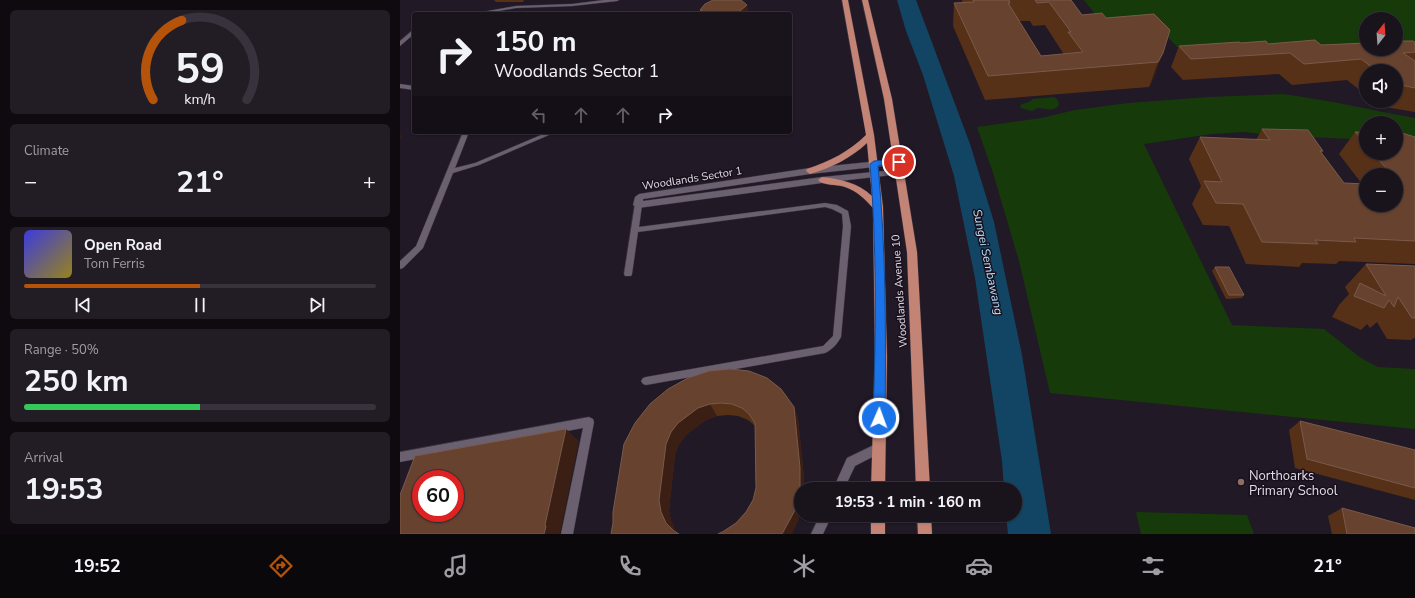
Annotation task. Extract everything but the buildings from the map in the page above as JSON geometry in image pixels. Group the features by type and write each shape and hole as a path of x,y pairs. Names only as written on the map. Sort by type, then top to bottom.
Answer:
{"main road":[{"name":"Woodlands Avenue 10","path":"845,0 870,134 878,207 881,357 878,482"},
{"name":"Woodlands Avenue 10","path":"865,0 887,91 900,166 912,252 923,482"},
{"path":"810,171 840,160 850,154 870,134"},
{"path":"822,180 839,181 855,187 864,192 878,207"},
{"path":"878,522 878,534"},
{"path":"924,522 924,534"}],"street":[{"name":"Woodlands Sector 1","path":"874,164 900,166 875,173 638,205 639,197 810,171 874,164"}],"lane":[{"path":"485,12 516,7 572,5 617,0"},
{"path":"400,44 412,33"},
{"path":"400,86 412,88"},
{"path":"400,266 421,244 465,134"},
{"path":"450,172 477,164 548,134"},
{"path":"628,274 638,205"},
{"path":"634,230 824,205 834,207 845,213 847,226 837,337 825,349 646,381"},
{"path":"400,457 589,422 567,534"},
{"path":"841,482 851,462 878,448"},
{"path":"817,534 823,522"}],"green space":[{"path":"1084,0 1415,0 1415,61 1179,49 1160,29 1110,33"},
{"path":"1283,94 1415,118 1415,152 1403,149 1403,116 1359,116 1359,140 1278,136 1244,132 1212,134 1144,144 1232,325 1324,329 1361,358 1378,367 1415,369 1415,429 1050,393 1019,261 993,173 977,127 1041,118 1075,110 1128,103 1209,97"},
{"path":"1054,97 1058,100 1059,105 1054,109 1049,110 1038,108 1032,111 1021,108 1020,105 1031,101 1032,99"},
{"path":"1136,512 1247,515 1254,534 1141,534"}],"water":[{"name":"Sungei Sembawang","path":"897,0 916,0 970,144 994,222 1022,355 1051,534 1008,534 1007,522 1022,522 1022,482 1004,482 1002,461 975,278 954,176 923,75 906,31"}],"place":[{"name":"Northoarks Primary School","path":"1241,482"}],"route":[{"path":"879,418 881,357 879,252 878,207 874,164 899,162"}]}
